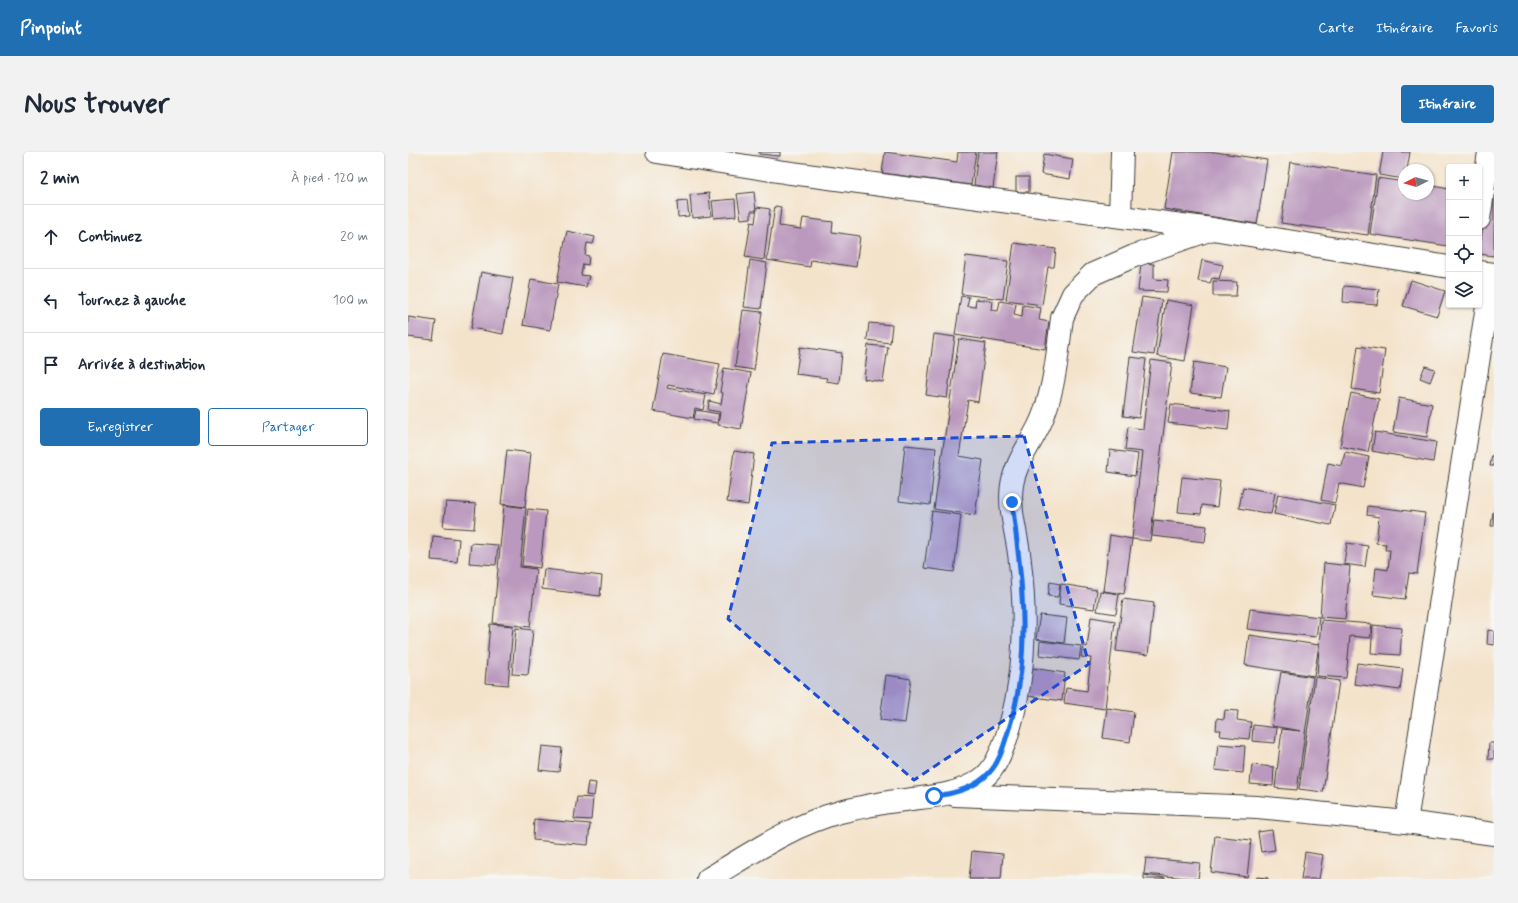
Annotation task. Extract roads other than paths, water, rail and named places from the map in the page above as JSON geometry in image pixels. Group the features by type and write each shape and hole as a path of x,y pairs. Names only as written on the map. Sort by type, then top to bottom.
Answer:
{"street":[{"path":"657,152 784,172 1212,229 1446,267"},
{"path":"1120,216 1122,152"},
{"path":"1482,200 1489,152"},
{"path":"948,795 965,789 978,782 993,768 1004,744 1015,707 1021,673 1023,630 1022,581 1012,502 1012,485 1019,464 1045,413 1062,318 1066,306 1084,281 1105,268 1212,229"},
{"path":"1406,822 1488,273"},
{"path":"708,879 775,840 821,818 903,800 948,795 1257,807 1406,822 1494,834"}]}
